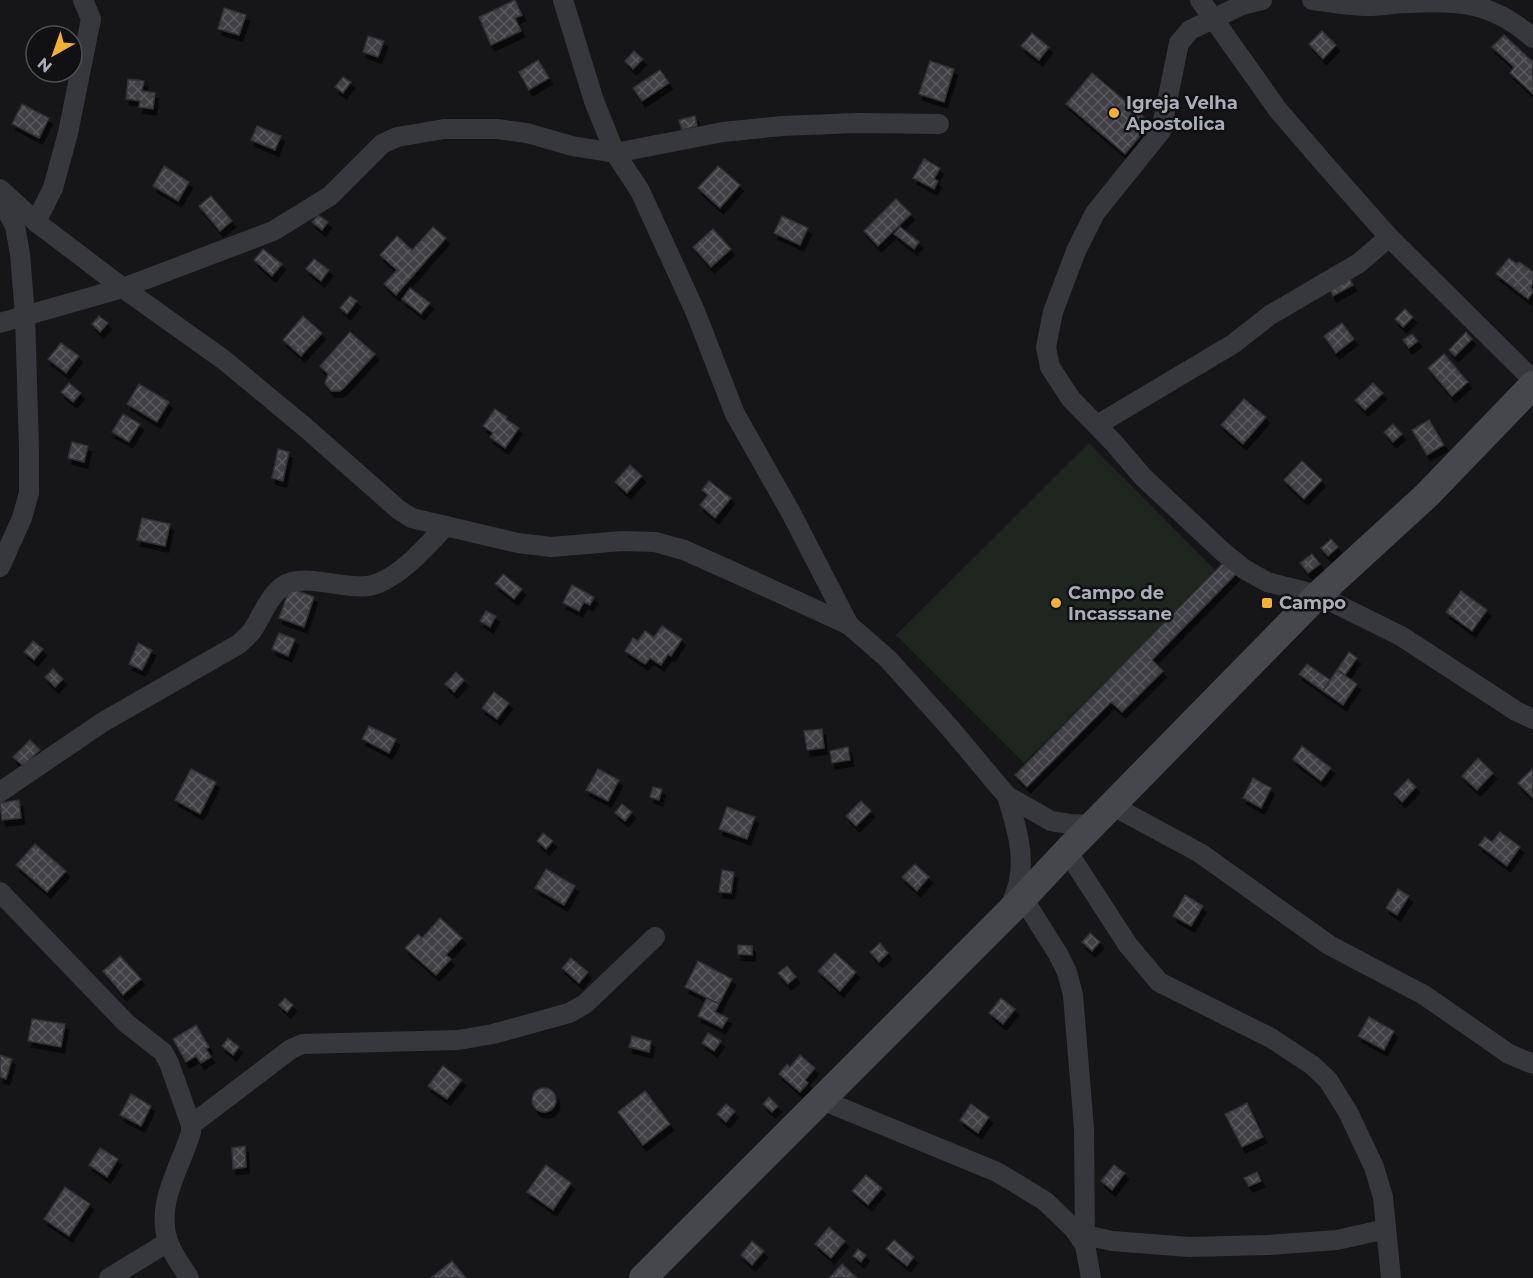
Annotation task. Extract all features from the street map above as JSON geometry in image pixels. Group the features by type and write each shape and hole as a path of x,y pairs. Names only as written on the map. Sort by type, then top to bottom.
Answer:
{"street":[{"path":"36,222 53,188 70,123 91,19 83,0"},
{"path":"1200,0 1278,110 1389,237 1533,380"},
{"path":"1262,0 1242,5 1190,30 1179,43 1161,130 1095,213 1076,251 1053,312 1046,347 1050,367 1071,399 1143,477 1230,558 1267,582 1318,596 1401,636 1533,719"},
{"path":"1312,0 1367,6 1412,2 1463,2 1489,8 1518,24 1533,38"},
{"path":"566,3 594,101 615,153 640,191 690,300 735,414 790,511 849,625"},
{"path":"0,323 123,288 273,231 330,196 382,144 397,137 444,129 497,129 527,133 572,146 615,153 723,132 858,123 939,124"},
{"path":"0,189 36,222 224,360 399,510 412,518 518,543 551,547 622,541 655,542 684,550 849,625 888,659 1007,796 1051,821 1070,824 1102,815 1200,853 1329,945 1424,995 1509,1053 1533,1064"},
{"path":"0,198 15,226 20,255 25,315 29,494 22,518 0,567"},
{"path":"1097,425 1233,344 1270,315 1359,263 1389,237"},
{"path":"643,1278 1016,905 1318,596 1427,495 1533,385"},
{"path":"0,792 103,722 239,644 251,633 264,608 284,585 301,580 360,587 378,584 403,569 446,526"},
{"path":"1007,796 1016,823 1020,849 1020,880 1016,905 1058,954 1067,972 1072,994 1084,1128 1085,1240 1091,1278"},
{"path":"1067,851 1128,945 1159,982 1271,1038 1312,1065 1328,1080 1348,1112 1374,1167 1383,1197 1391,1278"},
{"path":"0,892 126,1023 162,1052 169,1063 191,1125 188,1143 171,1183 164,1218 168,1242 189,1278"},
{"path":"191,1125 291,1049 302,1044 458,1040 493,1034 569,1014 585,1004 655,937"},
{"path":"822,1100 997,1172 1045,1201 1085,1240 1189,1247 1268,1245 1337,1240 1386,1229"},
{"path":"109,1278 168,1242"}],"shaded area":[{"name":"Campo de Incasssane","path":"1089,443 1216,571 1024,763 896,635"}],"building":[{"path":"515,0 522,15 515,18 521,31 491,45 479,17"},
{"path":"224,8 246,15 239,35 218,29"},
{"path":"1322,31 1336,45 1323,59 1309,44"},
{"path":"1032,33 1049,47 1039,60 1021,46"},
{"path":"1504,35 1533,62 1533,94 1510,73 1514,67 1492,47"},
{"path":"368,36 384,41 378,57 363,52"},
{"path":"634,51 643,59 633,69 625,61"},
{"path":"538,60 549,78 529,90 519,72"},
{"path":"930,61 954,69 944,102 919,94"},
{"path":"660,70 669,83 642,101 633,88"},
{"path":"1092,73 1151,123 1125,154 1066,104"},
{"path":"343,77 351,82 343,93 335,87"},
{"path":"128,79 144,81 142,91 155,93 153,109 139,107 140,101 126,99"},
{"path":"22,104 49,118 39,138 12,124"},
{"path":"695,116 697,126 682,130 679,120"},
{"path":"257,126 281,136 275,150 251,140"},
{"path":"924,159 940,168 934,179 938,181 934,189 913,178"},
{"path":"164,166 189,182 178,201 153,186"},
{"path":"718,166 740,185 720,208 698,188"},
{"path":"211,196 232,221 220,231 199,206"},
{"path":"896,199 911,214 878,246 864,231"},
{"path":"318,215 328,222 322,230 312,222"},
{"path":"782,216 808,228 800,245 774,233"},
{"path":"433,227 446,238 396,295 384,284 397,270 380,255 397,236 412,250"},
{"path":"900,227 919,242 914,249 894,234"},
{"path":"713,229 731,249 711,267 693,247"},
{"path":"263,249 282,264 272,276 254,260"},
{"path":"1509,258 1533,272 1531,287 1533,292 1528,299 1496,274"},
{"path":"314,259 329,270 321,281 306,269"},
{"path":"1347,275 1353,285 1333,296 1328,286"},
{"path":"410,288 430,303 421,314 402,299"},
{"path":"350,296 357,301 347,314 340,308"},
{"path":"1405,309 1413,317 1403,327 1395,319"},
{"path":"99,316 108,323 100,332 92,324"},
{"path":"303,316 322,333 301,356 283,340"},
{"path":"1342,323 1354,339 1336,353 1324,336"},
{"path":"350,332 375,354 344,388 340,391 331,391 325,383 328,374 320,366"},
{"path":"1466,332 1472,339 1455,356 1449,350"},
{"path":"1412,334 1418,341 1409,348 1403,340"},
{"path":"61,343 79,356 66,373 48,359"},
{"path":"1444,354 1468,382 1452,396 1428,368"},
{"path":"69,383 81,393 73,402 61,392"},
{"path":"1373,383 1383,393 1365,410 1355,400"},
{"path":"139,384 169,402 157,422 127,404"},
{"path":"1244,399 1266,417 1243,444 1221,425"},
{"path":"495,409 519,428 505,448 490,437 493,433 483,426"},
{"path":"123,414 140,424 129,442 112,432"},
{"path":"1429,420 1444,445 1427,455 1412,430"},
{"path":"1393,424 1402,434 1393,442 1384,432"},
{"path":"72,442 88,446 84,462 68,458"},
{"path":"278,449 289,452 283,481 272,478"},
{"path":"1302,461 1322,480 1304,499 1284,480"},
{"path":"630,465 642,476 627,493 615,482"},
{"path":"709,481 731,498 715,518 700,505 708,495 702,490"},
{"path":"142,518 170,524 165,546 137,540"},
{"path":"1331,539 1338,547 1328,556 1321,548"},
{"path":"1312,554 1320,564 1308,573 1300,563"},
{"path":"1224,562 1236,574 1152,660 1163,671 1122,712 1111,702 1027,787 1015,775"},
{"path":"503,574 522,589 514,599 495,584"},
{"path":"572,585 594,597 590,605 584,602 579,611 563,603"},
{"path":"290,588 314,597 304,627 279,618"},
{"path":"1461,591 1487,610 1472,631 1446,612"},
{"path":"486,611 496,616 490,627 480,621"},
{"path":"662,626 682,639 671,656 668,654 661,665 650,658 645,664 625,651 633,638 638,641 645,631 654,637"},
{"path":"279,633 295,639 288,656 272,649"},
{"path":"33,641 43,649 34,660 24,652"},
{"path":"138,643 152,650 142,670 129,664"},
{"path":"1349,652 1357,658 1345,675 1337,670"},
{"path":"1307,664 1330,680 1323,691 1299,674"},
{"path":"53,669 63,679 55,687 45,677"},
{"path":"1337,670 1357,684 1343,705 1323,691"},
{"path":"456,672 464,680 454,692 445,684"},
{"path":"494,692 509,703 497,719 482,708"},
{"path":"369,726 396,739 389,753 362,739"},
{"path":"822,729 824,748 807,750 804,731"},
{"path":"30,740 40,750 23,766 13,757"},
{"path":"1302,746 1331,768 1321,781 1293,759"},
{"path":"848,747 850,760 832,763 830,751"},
{"path":"1478,758 1493,773 1477,790 1462,776"},
{"path":"1533,768 1533,798 1518,783"},
{"path":"191,769 216,782 200,814 175,800"},
{"path":"598,769 619,780 608,801 586,790"},
{"path":"1253,778 1271,788 1261,808 1243,798"},
{"path":"1408,779 1416,787 1402,802 1394,794"},
{"path":"653,787 662,789 659,800 650,797"},
{"path":"19,800 21,818 2,820 0,803"},
{"path":"861,801 871,811 856,826 846,816"},
{"path":"622,804 632,812 625,821 615,813"},
{"path":"727,807 755,817 747,839 719,829"},
{"path":"1500,832 1520,847 1507,866 1479,845 1485,837 1492,842"},
{"path":"543,833 553,841 546,849 537,841"},
{"path":"35,844 66,871 47,892 16,865"},
{"path":"915,864 929,877 917,891 902,877"},
{"path":"546,869 575,886 564,905 535,888"},
{"path":"722,870 734,872 731,893 719,892"},
{"path":"1398,889 1409,896 1397,915 1386,908"},
{"path":"1185,895 1203,906 1191,926 1173,916"},
{"path":"440,918 462,938 446,955 451,959 436,975 405,948 418,934 422,938"},
{"path":"1090,933 1100,942 1092,951 1082,942"},
{"path":"880,943 888,953 879,962 870,952"},
{"path":"738,945 752,946 752,955 738,954"},
{"path":"835,953 856,972 840,991 818,971"},
{"path":"120,956 141,979 123,995 103,971"},
{"path":"571,958 588,972 579,983 562,968"},
{"path":"698,961 732,979 719,1004 685,987"},
{"path":"787,966 796,977 788,984 778,973"},
{"path":"285,998 293,1005 287,1012 279,1005"},
{"path":"707,998 719,1004 715,1012 728,1018 722,1028 698,1016"},
{"path":"1001,998 1015,1009 1003,1024 989,1013"},
{"path":"1369,1017 1394,1031 1384,1050 1358,1036"},
{"path":"32,1019 65,1024 61,1047 28,1041"},
{"path":"196,1025 209,1047 206,1049 211,1057 201,1063 196,1056 186,1062 173,1039"},
{"path":"708,1033 721,1041 714,1051 702,1043"},
{"path":"632,1036 651,1041 649,1052 629,1047"},
{"path":"228,1038 239,1047 233,1055 222,1046"},
{"path":"0,1055 12,1059 6,1079 0,1077"},
{"path":"800,1055 815,1068 805,1080 808,1083 800,1092 779,1074 787,1064 790,1067"},
{"path":"443,1066 462,1080 447,1099 428,1086"},
{"path":"544,1088 552,1092 556,1100 552,1108 544,1112 536,1108 532,1100 536,1092"},
{"path":"645,1091 670,1124 643,1145 618,1112"},
{"path":"131,1094 151,1106 141,1126 120,1115"},
{"path":"769,1097 778,1106 772,1112 763,1104"},
{"path":"1247,1103 1263,1137 1242,1147 1225,1114"},
{"path":"726,1104 735,1111 726,1122 717,1114"},
{"path":"971,1104 989,1117 978,1133 960,1120"},
{"path":"245,1146 246,1167 233,1169 232,1148"},
{"path":"100,1148 118,1159 107,1177 89,1165"},
{"path":"546,1165 571,1183 553,1210 527,1192"},
{"path":"1114,1165 1125,1173 1112,1190 1101,1181"},
{"path":"1257,1172 1261,1181 1249,1186 1244,1178"},
{"path":"866,1175 882,1188 868,1205 852,1191"},
{"path":"65,1187 90,1204 69,1236 44,1219"},
{"path":"829,1227 845,1241 831,1258 815,1244"},
{"path":"894,1240 914,1257 907,1266 886,1249"},
{"path":"752,1241 764,1251 752,1265 741,1255"},
{"path":"858,1249 866,1255 861,1262 853,1256"},
{"path":"452,1261 466,1278 431,1278"},
{"path":"842,1264 857,1278 829,1278"}],"place":[{"name":"Igreja Velha Apostolica","path":"1114,113"},
{"name":"Campo de Incasssane","path":"1056,603"},
{"name":"Campo","path":"1267,603"}]}
